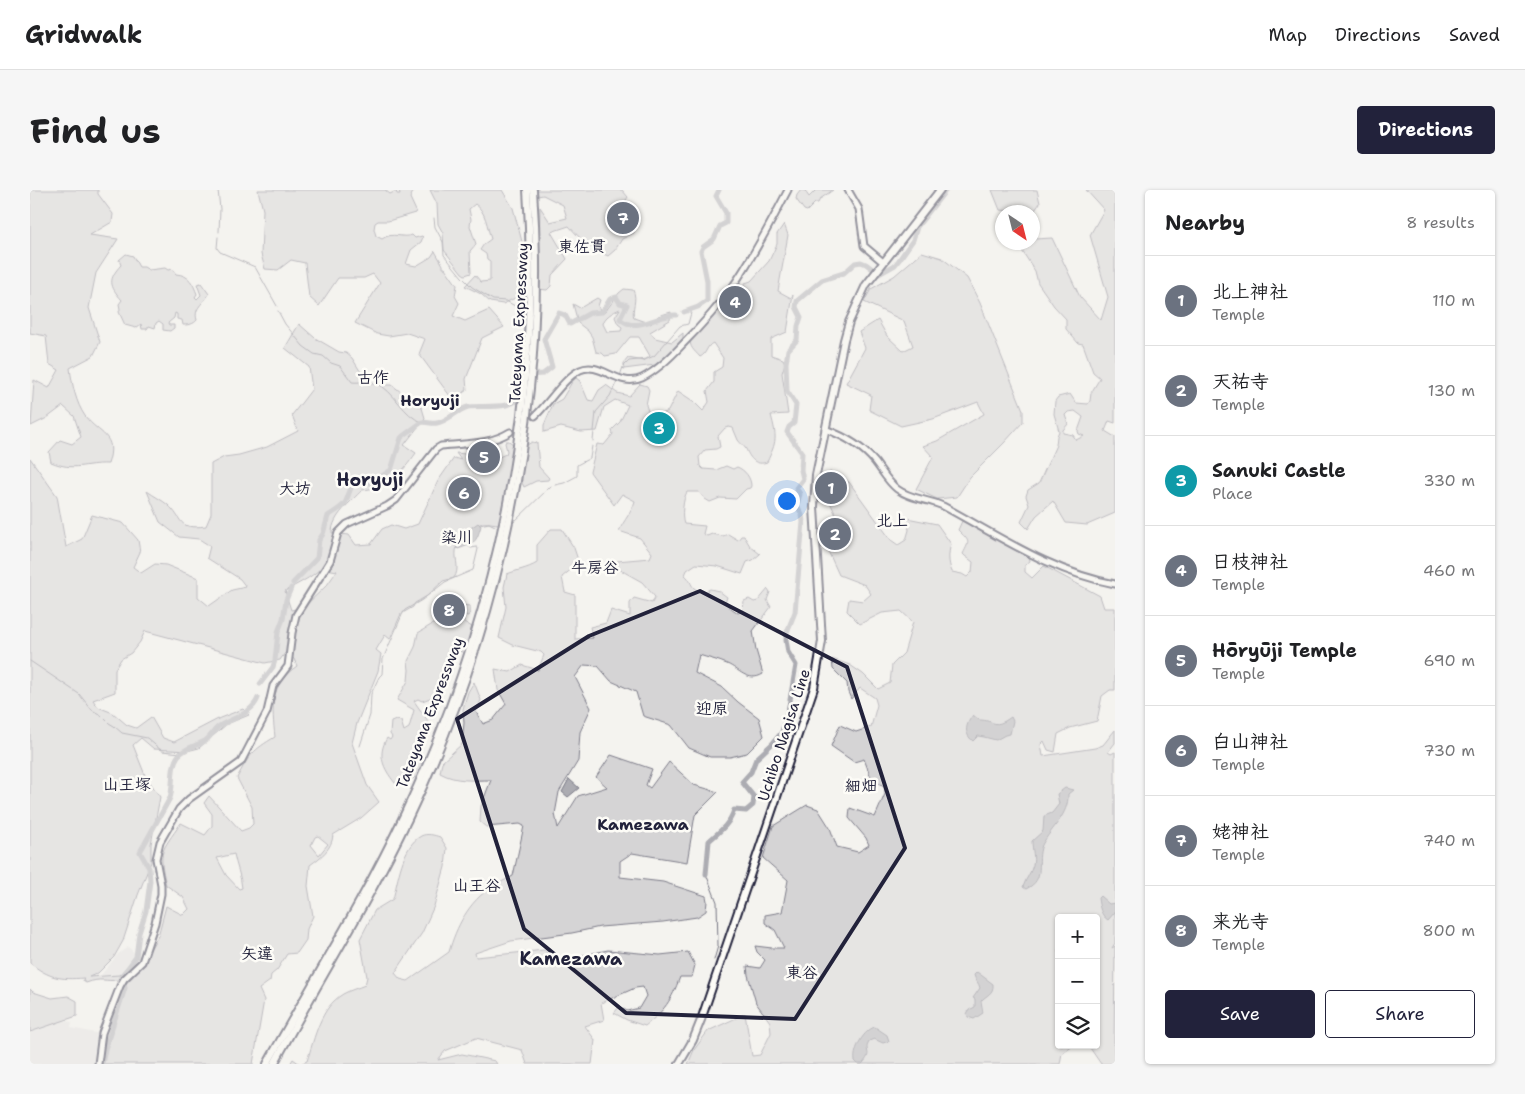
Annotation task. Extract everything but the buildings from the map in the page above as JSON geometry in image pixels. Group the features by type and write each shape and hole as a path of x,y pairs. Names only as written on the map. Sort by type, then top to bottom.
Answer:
{"highway":[{"name":"Tateyama Expressway","path":"527,190 532,327"},
{"name":"Tateyama Expressway","path":"274,1064 384,868 412,810 448,726 476,645 495,580 513,499 525,406 532,327 536,246 533,190"},
{"name":"Uchibo Nagisa Line","path":"679,1064 693,1040 701,1020 816,683 822,641 822,608 814,507 816,475 849,322 859,298 881,264 940,190"},
{"name":"Tateyama Expressway","path":"267,1064 379,865 404,816 443,724 461,675 489,579 508,496 525,406"}],"main road":[{"path":"535,416 542,406 581,370 596,369 629,382 657,368 713,313 744,269 788,190"},
{"path":"848,190 859,209 864,246 881,264"},
{"path":"826,429 862,449 876,463 890,482 906,494 941,505 1002,540 1072,573 1089,579 1115,584"},
{"path":"98,1064 102,1033 120,986 143,960 155,923 161,894 156,859 160,842 179,809 189,799 241,762 267,712 273,686 288,666 296,615 330,561 338,533 347,524 396,500 436,449 441,446 496,440 510,432"}],"highlighted area":[{"path":"700,591 847,667 905,848 795,1019 626,1013 524,929 457,719 589,636"}],"shaded area":[{"path":"30,190 98,190 98,194 113,214 112,222 90,235 118,239 96,273 89,308 100,342 93,356 70,368 75,393 82,411 109,441 111,447 108,464 73,467 51,462 49,452 60,440 72,444 81,437 74,416 63,406 47,418 31,426 34,380 49,388 59,370 49,364 46,336 30,333"},
{"path":"258,190 385,190 390,194 396,191 397,194 400,194 399,190 414,190 410,198 416,211 415,213 388,221 378,221 375,223 374,229 376,236 382,239 394,235 412,235 415,238 422,236 421,242 411,250 406,264 416,266 431,257 435,251 443,268 445,268 457,285 455,296 459,303 453,316 465,321 489,310 504,327 482,338 466,379 467,390 453,400 419,354 425,339 407,333 389,336 377,334 355,323 380,283 373,274 364,278 338,278 319,306 309,297 305,263 291,260 278,270 265,269 261,254 263,210"},
{"path":"430,190 502,190 513,208 524,249 527,284 515,298 503,304 490,302 481,294 465,286 475,275 481,282 490,281 490,261 487,259 486,254 480,250 491,239 486,220 482,211 475,204 469,209 470,226 476,244 470,251 471,273 465,275 444,250 443,233 438,224 437,204"},
{"path":"537,190 622,190 628,197 626,200 630,206 622,217 623,223 630,223 633,219 634,233 622,239 615,250 608,256 587,244 569,226 551,232 567,259 552,275 551,286 547,290 538,289 540,207 550,222 567,218 563,205 543,195 538,196"},
{"path":"801,190 807,190 805,191 809,197 816,190 833,190 807,211 804,210 796,199"},
{"path":"992,190 1037,190 1040,203 1039,205 998,205"},
{"path":"1086,190 1115,190 1115,423 1109,421 1105,431 1115,437 1115,513 1087,525 1066,523 1053,501 1036,516 1028,529 1021,522 1029,505 1026,496 1028,490 1039,483 1056,445 1059,431 1054,414 1055,401 1058,397 1070,394 1076,403 1088,404 1091,393 1100,378 1093,372 1083,344 1078,343 1066,329 1066,319 1038,283 1035,271 1022,250 1040,250 1040,239 1052,238 1080,297 1101,320 1108,297 1090,235 1104,210","holes":["1075,411 1083,417 1078,431 1079,434 1084,436 1076,440 1073,435 1063,433 1068,424 1065,415 1068,412"]},
{"path":"784,224 788,235 778,291 791,298 793,295 787,332 771,339 771,355 783,359 785,363 782,373 788,414 771,415 775,439 767,462 763,463 757,462 749,456 738,440 733,428 725,428 718,436 720,447 705,450 699,457 700,466 703,469 716,470 726,466 733,469 737,467 743,470 749,477 750,488 746,489 736,499 720,498 710,502 699,492 687,492 684,499 683,512 684,524 705,526 703,534 707,536 712,534 723,536 728,534 738,540 741,536 744,536 750,546 760,554 747,562 742,574 717,566 696,564 687,570 685,575 696,589 704,592 710,589 719,591 727,597 725,603 738,613 743,610 744,601 749,599 754,602 758,601 768,589 770,592 767,600 771,607 753,631 763,674 753,677 748,676 727,664 699,655 695,673 722,687 759,718 764,736 747,753 730,757 710,757 689,748 671,725 643,716 636,692 611,681 598,666 584,665 575,677 591,708 580,732 578,761 559,792 555,814 558,828 578,796 607,787 596,777 611,755 652,769 646,785 650,788 669,762 694,785 718,792 695,815 687,862 632,853 620,861 620,877 663,882 706,896 706,911 697,917 600,927 572,933 511,941 475,953 476,957 545,950 552,959 574,957 608,950 660,955 688,952 695,965 692,977 680,977 674,993 667,1004 645,1026 614,1013 619,1007 627,1011 639,1008 646,996 643,987 635,988 601,1003 604,1020 585,1026 595,1040 592,1064 527,1064 522,1050 476,1038 445,1051 438,1060 462,1054 495,1061 497,1064 300,1064 307,1061 319,1024 329,1007 343,994 365,985 367,977 360,939 375,910 393,899 405,856 415,841 421,836 426,835 440,837 447,848 445,867 434,906 422,933 395,973 400,979 408,981 449,952 455,933 470,907 484,893 513,876 524,826 520,824 486,827 480,822 481,806 491,780 458,779 440,773 442,762 462,744 463,709 468,692 474,682 481,700 476,712 483,724 493,720 506,704 498,690 495,669 510,672 522,665 538,670 544,655 541,652 513,645 499,638 506,607 504,587 507,574 537,563 537,545 551,529 562,529 574,548 579,563 562,577 565,592 575,595 575,639 593,638 590,627 606,623 611,610 630,616 630,603 634,598 652,603 655,597 642,582 617,568 617,561 650,558 652,553 640,538 619,531 635,501 622,494 614,505 590,472 597,444 604,445 613,434 612,430 620,422 628,405 615,400 604,407 597,431 581,432 561,427 544,432 544,425 553,404 562,399 576,378 580,381 588,400 593,401 599,390 606,385 617,393 629,396 640,384 647,386 649,390 646,405 651,420 668,411 678,391 693,401 703,411 709,402 707,391 714,382 714,372 722,367 723,358 713,343 700,357 691,346 691,338 715,314 724,300 726,300 728,311 731,310 731,305 727,300 729,295 739,298 745,297 745,283 751,281 769,261 777,244 777,234"},
{"path":"922,252 942,258 967,278 980,303 1023,410 1023,422 970,477 957,497 937,499 916,489 933,457 923,446 937,441 984,414 978,402 933,419 901,426 869,410 871,395 846,383 865,348 859,332 878,320 887,336 903,351 913,346 904,321 864,302 871,289 894,276"},
{"path":"126,254 133,256 139,267 149,270 172,269 176,274 185,276 192,284 197,294 195,297 197,299 201,295 197,284 201,283 209,294 196,312 197,320 191,324 183,325 182,320 177,319 177,314 175,313 174,318 168,323 169,325 174,325 174,328 170,331 163,330 163,324 159,321 156,323 155,328 149,326 147,329 142,329 141,324 136,328 125,325 119,312 119,304 122,300 115,291 112,279 121,265 119,260"},
{"path":"624,289 633,290 635,297 634,318 651,324 658,316 671,312 670,320 650,332 655,338 672,342 683,333 683,339 655,365 624,369 624,363 628,358 644,361 650,356 639,337 630,337 616,354 605,356 602,353 596,352 592,337 578,323 573,304 580,308 597,298 600,300 598,306 602,314","holes":["620,309 615,317 618,324 622,327 621,331 607,332 603,324 605,319"]},
{"path":"299,324 315,338 339,352 346,353 352,358 367,382 376,385 392,385 405,398 422,408 425,418 404,445 416,453 411,460 400,473 387,483 362,490 339,515 335,521 332,533 349,535 356,545 371,544 382,529 391,525 404,529 418,524 438,481 454,458 461,460 456,453 475,455 475,462 473,462 478,464 480,475 501,456 506,454 505,443 509,441 514,445 499,524 479,524 467,534 457,547 457,571 454,578 443,581 427,596 415,603 413,607 401,614 390,639 385,635 376,650 381,654 378,671 357,723 352,743 367,785 379,802 361,818 333,835 328,849 310,865 308,886 313,916 307,929 306,940 297,953 287,954 277,970 271,975 270,981 259,989 264,1000 253,1064 102,1064 105,1035 121,989 136,973 158,936 166,906 183,915 189,909 183,897 166,885 162,865 165,846 181,823 205,835 212,826 212,814 204,803 209,796 241,831 253,824 252,807 237,778 252,754 275,737 274,698 281,681 297,666 294,659 285,653 280,660 265,663 145,631 140,642 131,653 121,659 115,669 115,692 93,700 98,707 113,713 127,725 136,728 151,717 163,738 174,742 220,718 243,709 249,715 227,724 199,748 187,751 154,749 141,738 133,745 145,775 160,797 151,844 151,862 123,941 114,957 98,973 89,977 119,975 133,960 137,964 120,979 96,980 86,983 83,981 84,978 68,979 49,975 30,963 30,458 57,496 66,547 82,539 92,515 123,523 138,540 140,552 133,567 141,573 155,564 166,565 198,578 198,597 209,606 232,590 246,587 240,579 207,558 210,546 199,539 179,537 160,522 147,491 168,505 185,525 206,526 211,514 211,464 224,457 267,447 298,431 292,415 312,389 309,367 285,348","holes":["321,568 337,571 327,585 304,607 291,610 285,591","318,836 328,844 319,855 311,845 315,837","234,854 242,888 239,889 226,875 217,858"]},
{"path":"532,442 537,443 539,467 549,478 548,480 536,481 524,487 522,473 524,461 527,445"},
{"path":"830,472 849,482 891,540 898,545 906,540 909,530 907,518 937,524 951,544 949,558 952,572 967,577 972,572 973,562 963,554 968,541 958,530 962,521 1009,547 1029,555 1030,561 1025,565 1025,572 1032,578 1044,566 1100,596 1104,608 1115,608 1115,690 1110,690 1102,696 1097,721 1070,728 1058,734 1055,752 1048,750 1044,741 1041,744 1043,756 1095,748 1103,745 1115,730 1115,743 1108,752 1111,754 1115,752 1115,943 1112,948 1115,946 1115,1064 1101,1064 1091,1049 1100,1049 1100,914 1055,914 1055,1049 1068,1049 1062,1053 1060,1064 688,1064 694,1050 708,1031 745,1014 752,1056 760,1055 771,1033 770,1022 756,1003 747,966 760,968 765,960 757,952 755,946 784,948 775,930 765,923 765,915 782,912 788,880 763,858 773,826 807,805 818,809 830,828 837,847 858,852 869,845 866,838 849,818 850,808 875,817 885,794 884,786 872,780 864,759 854,762 831,746 840,725 856,732 871,727 877,705 875,698 860,688 851,699 847,683 833,669 832,659 850,665 863,674 878,689 890,683 892,665 904,653 913,622 901,611 882,613 860,624 847,611 849,599 863,601 871,594 865,585 839,575 823,540 823,534 835,542 844,533 830,502 818,491"},
{"path":"478,523 481,526 474,542 458,549 455,546 462,534"},
{"path":"460,605 470,606 468,616 463,615 464,622 472,627 466,650 455,652 447,666 443,669 442,686 438,693 422,701 418,699 414,701 428,721 429,726 418,751 418,757 423,764 423,768 418,776 406,782 395,783 385,767 382,750 387,738 390,740 392,737 390,734 391,722 401,721 404,731 409,728 414,710 397,700 408,681 408,661 415,647 418,633 436,622 441,615 452,616"},
{"path":"973,715 979,720 997,724 1011,717 1013,721 1010,734 996,740 978,736 973,741 968,735 967,728"},
{"path":"569,779 579,788 568,797 562,792"},
{"path":"1065,788 1073,790 1068,794 1068,802 1063,815 1042,845 1036,880 1026,889 1023,887 1034,862 1032,841 1043,831 1044,816 1052,813 1059,804 1057,794"},
{"path":"1100,896 1109,904 1115,903 1115,912 1108,920 1101,910 1098,898"},
{"path":"128,947 136,956 125,970 119,975 101,975 118,954"},
{"path":"977,972 993,984 993,987 991,992 981,1001 983,1013 974,1019 968,1017 967,1014 969,1010 975,1007 975,999 973,998 980,988 974,975"},
{"path":"30,989 33,992 52,998 68,996 77,1001 77,1016 30,1032"},
{"path":"60,1020 72,1022 71,1028 100,1034 97,1064 30,1064 30,1033"},
{"path":"875,1027 887,1035 889,1041 883,1043 874,1039 869,1041 866,1060 862,1064 858,1064 855,1061 855,1056 858,1046 863,1036"},
{"path":"293,1059 300,1064 290,1064"}],"waterway":[{"path":"218,190 220,209 219,232"},
{"path":"684,312 698,307 707,301 707,281 701,251 703,247 714,239 720,226 726,223 726,213 716,196 719,190"},
{"path":"706,874 709,841 727,824 734,810 746,811 753,805 754,797 742,782 751,772 756,759 782,732 789,706 796,665 788,652 786,640 795,612 803,522 797,505 800,494 796,488 803,479 801,470 802,453 787,432 794,423 796,405 787,391 786,363 788,350 797,340 801,317 796,307 797,301 822,280 844,273 855,263 861,262 866,264 879,274 895,265 913,240 917,227 946,190"},
{"path":"434,218 435,227 443,242 444,255 462,277 472,287 493,300 506,301 515,306"},
{"path":"218,237 217,248 220,252 255,267 277,306"},
{"path":"528,375 543,374 552,367 544,339 559,313 565,315 570,324 590,313 602,312 610,299 616,297 620,303 627,305 620,319 633,325 676,315"},
{"path":"620,376 623,367 629,361 647,359 654,356 680,326 688,324 692,309"},
{"path":"278,311 285,324 303,346 314,354 323,356 331,363 340,366 352,382 373,382 383,387 409,415 422,422"},
{"path":"593,441 596,412 610,396 618,379"},
{"path":"293,583 317,558 319,540 323,534 328,516 343,505 352,485 356,481 371,483 391,470 403,436 422,422 441,422 468,407 506,405 519,399 522,394"},
{"path":"555,485 564,483 577,476 577,465 590,458 592,446"},
{"path":"511,525 551,486"},
{"path":"480,525 489,523 499,528"},
{"path":"360,746 370,715 371,694 382,674 383,659 402,615 405,610 422,600 445,582 473,570 478,549 477,547 471,548 467,545"},
{"path":"260,684 273,667 278,632 291,588"},
{"path":"30,661 79,694 92,710 101,715 122,733 147,738 162,751 181,753"},
{"path":"121,977 136,957 139,933 146,911 150,881 149,868 140,852 170,798 176,760 183,751 202,743 218,727 246,712 258,698"},
{"path":"706,874 717,902 718,946 714,960"},
{"path":"102,1064 125,988 124,983"}],"place":[{"name":"姥神社","path":"623,218"},
{"name":"日枝神社","path":"735,302"},
{"name":"Sanuki Castle","path":"659,428"},
{"name":"Hōryūji Temple","path":"484,457"},
{"name":"北上神社","path":"831,488"},
{"name":"白山神社","path":"464,493"},
{"name":"天祐寺","path":"835,534"},
{"name":"来光寺","path":"449,610"}],"district":[{"name":"東佐貫","path":"582,246"},
{"name":"古作","path":"373,377"},
{"name":"Horyuji","path":"430,400"},
{"name":"Horyuji","path":"370,480"},
{"name":"大坊","path":"295,488"},
{"name":"北上","path":"892,520"},
{"name":"染川","path":"457,537"},
{"name":"牛房谷","path":"595,567"},
{"name":"迎原","path":"712,708"},
{"name":"山王塚","path":"127,784"},
{"name":"細畑","path":"861,785"},
{"name":"Kamezawa","path":"643,824"},
{"name":"山王谷","path":"477,885"},
{"name":"矢違","path":"257,953"},
{"name":"Kamezawa","path":"571,959"},
{"name":"東谷","path":"802,972"}]}
